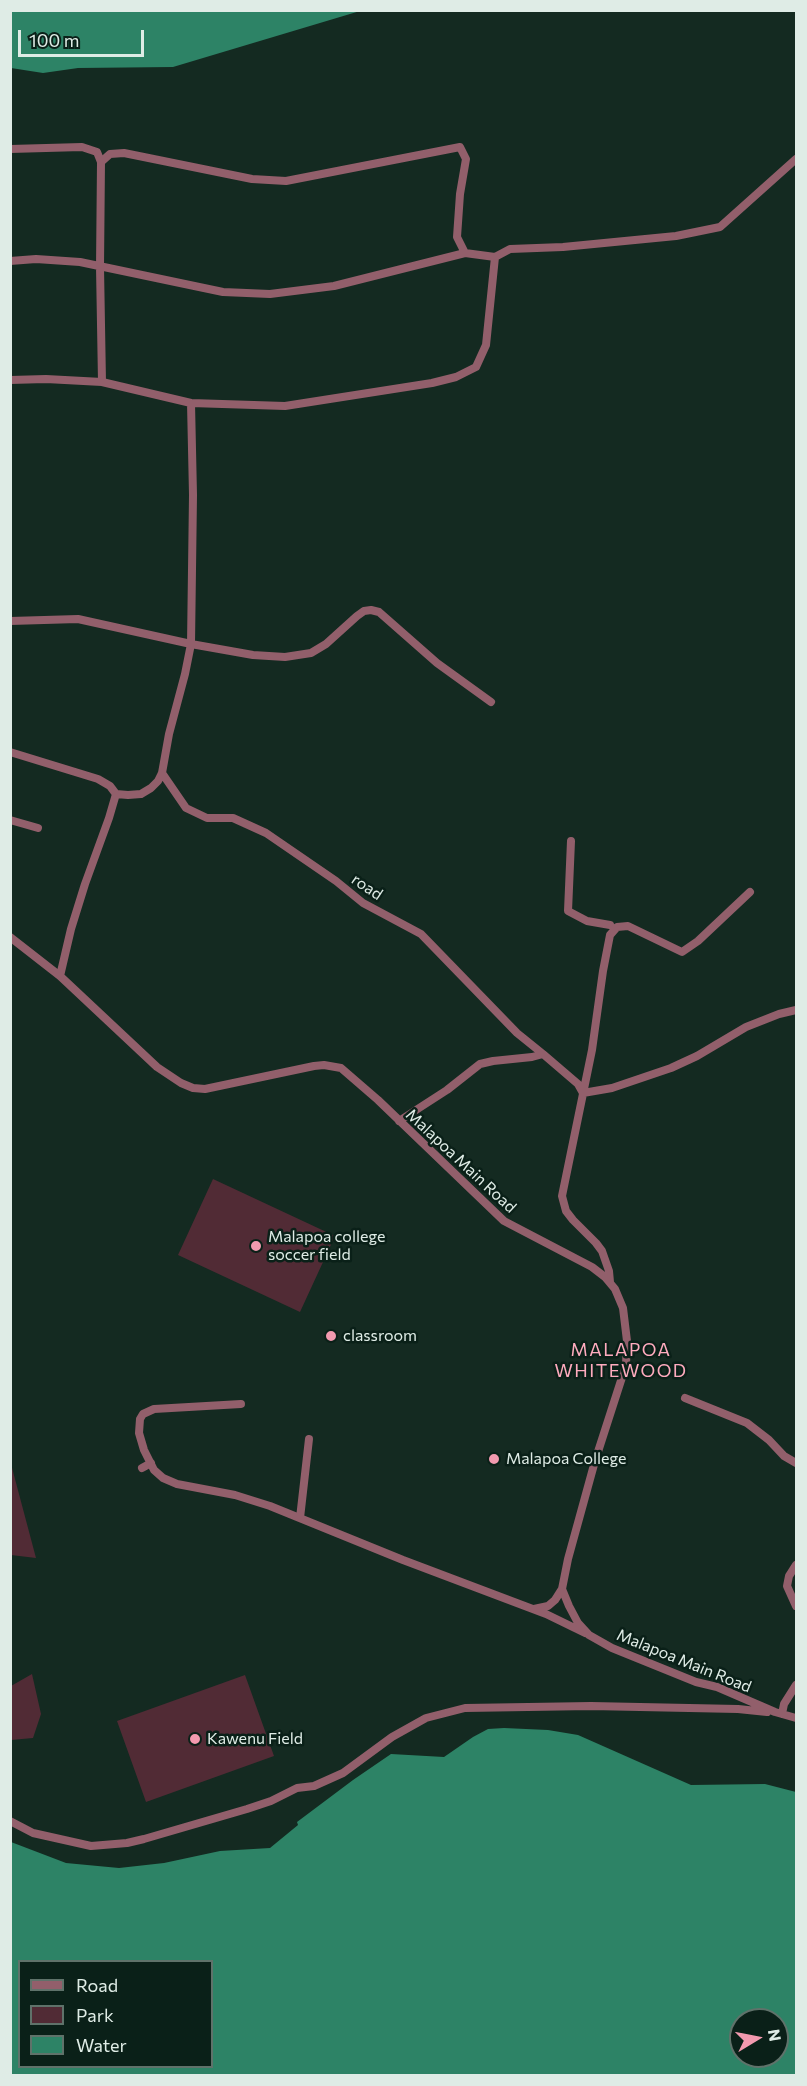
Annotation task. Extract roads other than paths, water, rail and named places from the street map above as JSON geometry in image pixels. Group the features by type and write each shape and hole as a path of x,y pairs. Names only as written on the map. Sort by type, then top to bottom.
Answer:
{"street":[{"path":"10,149 82,147 97,152 101,162 102,382"},
{"path":"101,162 110,154 124,153 252,179 286,181 460,147 466,159 460,194 457,237 465,254"},
{"path":"10,261 36,259 80,262 223,292 270,294 334,286 465,254 495,257 510,249 562,247 676,236 720,227 796,159"},
{"path":"10,380 102,382 191,403 285,406 432,383 456,377 476,367 486,345 495,257"},
{"path":"10,752 98,779 110,786 116,794 141,794 151,788 162,773 191,644 193,495 191,403"},
{"path":"10,621 78,619 191,644 253,654 297,657 311,653 326,644 357,616 371,610 379,612 437,663 491,702"},
{"name":"road","path":"162,773 186,808 207,818 233,818 266,833 336,881 363,903 421,934 517,1032 578,1084 583,1093"},
{"path":"60,976 73,921 116,794"},
{"path":"10,820 38,828"},
{"path":"571,841 568,910 587,921 610,925"},
{"path":"610,1282 602,1251 566,1211 562,1196 596,1030 610,935 617,927 628,926 682,952 750,892"},
{"name":"Malapoa Main Road","path":"10,937 60,976 157,1067 180,1083 193,1088 205,1089 273,1073 324,1065 349,1073 504,1221 592,1268 610,1282 620,1299 625,1318 626,1365 595,1461 568,1558 562,1589 578,1623 589,1635 612,1648 654,1666 796,1718"},
{"path":"583,1093 612,1088 671,1068 746,1028 796,1010"},
{"path":"399,1121 447,1090 480,1064 532,1058 543,1054"},
{"path":"685,1398 747,1423 769,1440 784,1456 796,1463"},
{"path":"241,1404 149,1410 140,1419 138,1425 144,1450 158,1474 169,1481 190,1487 253,1500 528,1609 546,1614 589,1635"},
{"path":"300,1518 309,1439"},
{"path":"142,1468 151,1463"},
{"path":"796,1565 789,1576 787,1586 796,1606"},
{"path":"528,1609 548,1606 562,1589"},
{"path":"10,1821 33,1833 91,1846 127,1843 255,1806 297,1788 314,1786 343,1773 392,1737 426,1718 465,1708 591,1706 738,1709 779,1713 796,1684"}],"water":[{"path":"10,11 360,11 173,67 78,68 43,73 11,68"},
{"path":"488,1729 548,1730 578,1735 691,1785 765,1784 796,1792 796,2075 11,2075 11,1842 66,1863 119,1868 164,1863 220,1851 270,1848 298,1825 297,1822 391,1754 444,1757"}],"place":[{"name":"Malapoa college soccer field","path":"256,1246"},
{"name":"classroom","path":"331,1336"},
{"name":"Malapoa College","path":"494,1459"},
{"name":"Kawenu Field","path":"195,1739"}],"district":[{"name":"MALAPOA WHITEWOOD","path":"621,1360"}]}
